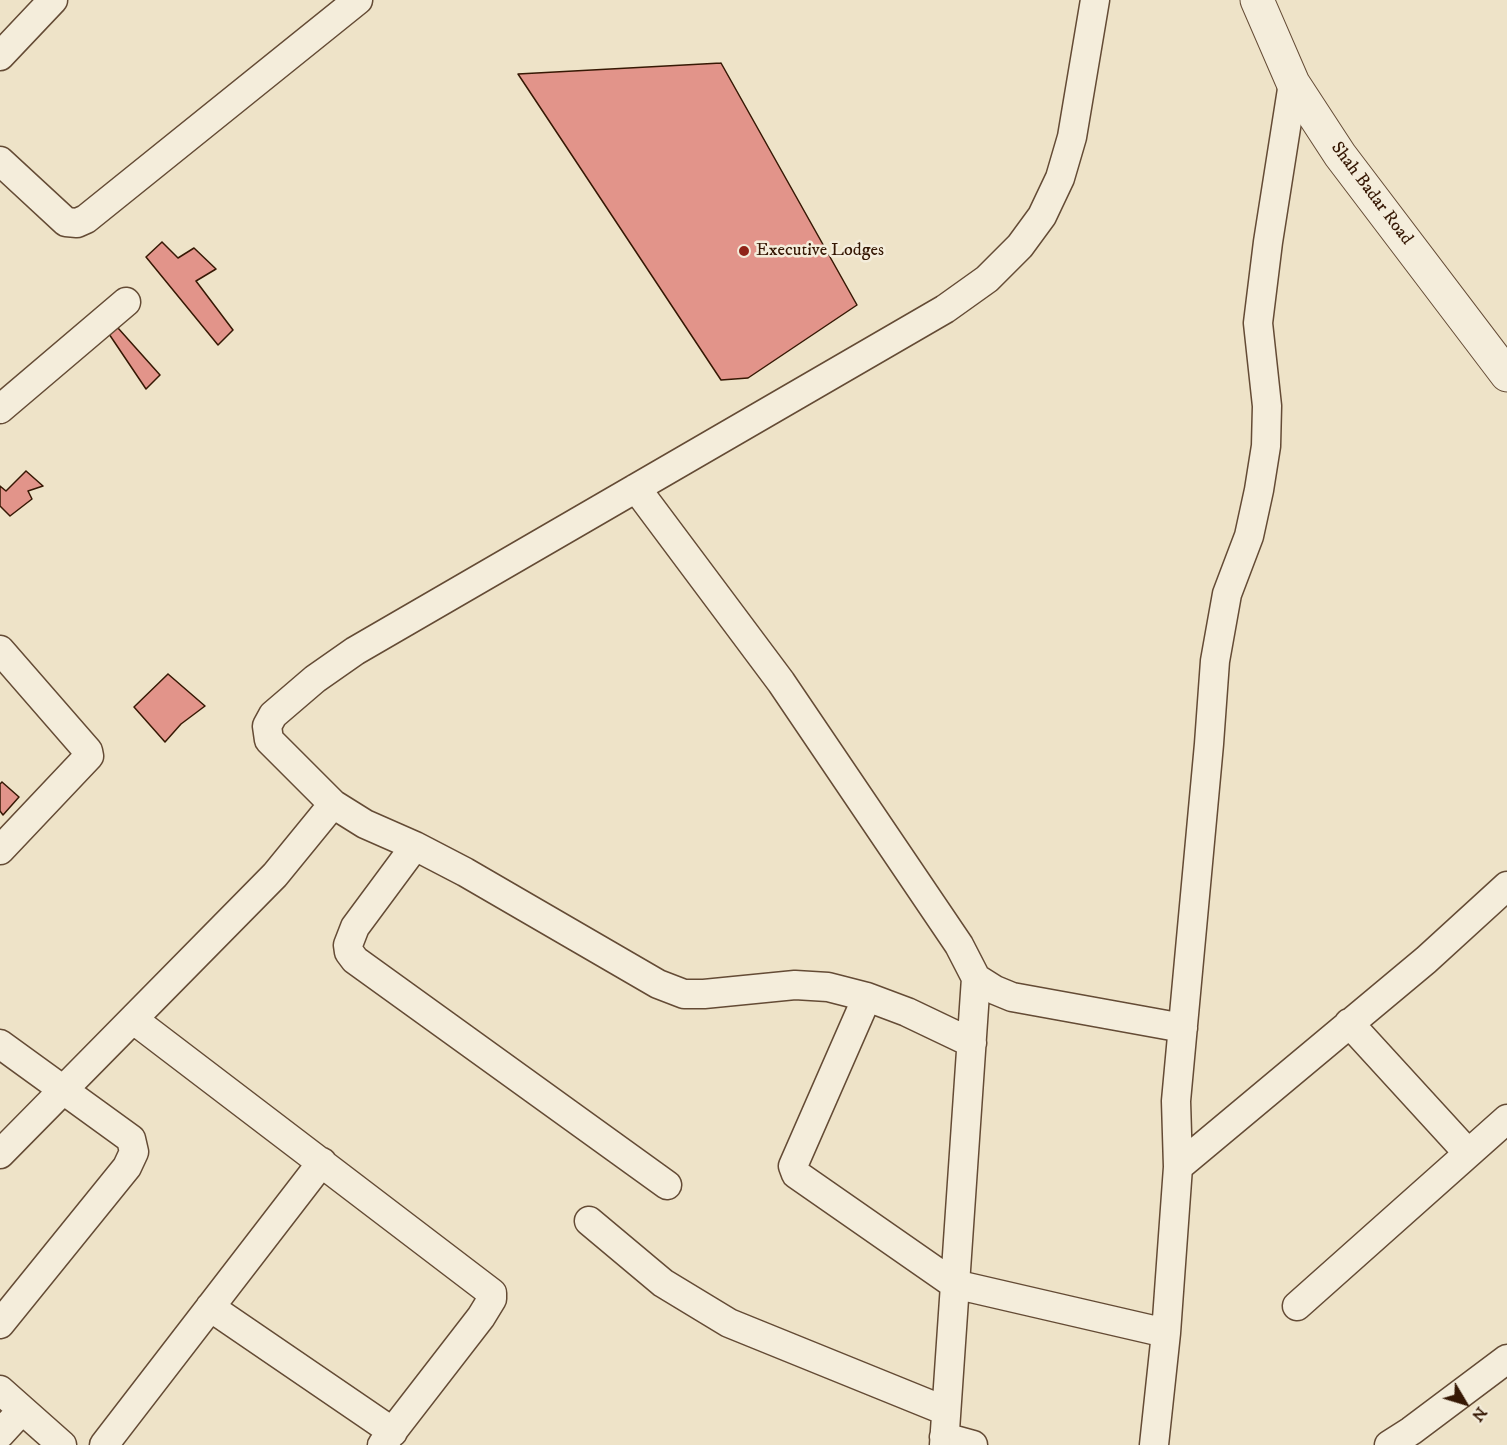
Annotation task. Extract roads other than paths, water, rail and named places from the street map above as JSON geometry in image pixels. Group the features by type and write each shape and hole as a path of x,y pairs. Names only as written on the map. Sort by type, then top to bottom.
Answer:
{"street":[{"path":"0,56 53,0"},
{"path":"0,161 66,222 77,223 86,219 358,0"},
{"path":"972,1043 907,1012 867,997 828,987 795,985 684,994 658,984 465,872 415,846 365,824 333,804 269,740 267,726 273,715 315,679 355,651 945,309 987,279 1020,246 1042,216 1060,178 1072,137 1095,0"},
{"name":"Shah Badar Road","path":"1257,0 1293,83 1340,155 1507,375"},
{"path":"1154,1445 1166,1333 1178,1167 1176,1101 1215,661 1227,594 1249,536 1266,446 1266,406 1258,323 1293,83"},
{"path":"0,409 126,302"},
{"path":"636,488 781,682 959,945 976,978 1012,997 1183,1028"},
{"path":"0,650 88,751 89,756 0,850"},
{"path":"0,1154 275,875 333,804"},
{"path":"415,846 355,927 348,945 349,952 355,960 667,1185"},
{"path":"1178,1167 1426,960 1507,886"},
{"path":"945,1431 976,978"},
{"path":"867,997 793,1166 801,1179 954,1284 1166,1333"},
{"path":"134,1020 492,1293 492,1299 481,1317 388,1438 210,1307"},
{"path":"1348,1023 1468,1153"},
{"path":"0,1044 131,1139 134,1152 128,1167 0,1324"},
{"path":"1297,1306 1507,1119"},
{"path":"104,1445 322,1162"},
{"path":"590,1221 663,1283 729,1323 973,1445"},
{"path":"1389,1445 1507,1359"},
{"path":"0,1390 62,1445"},
{"path":"0,1434 22,1410"}],"place":[{"name":"Executive Lodges","path":"744,251"}]}
